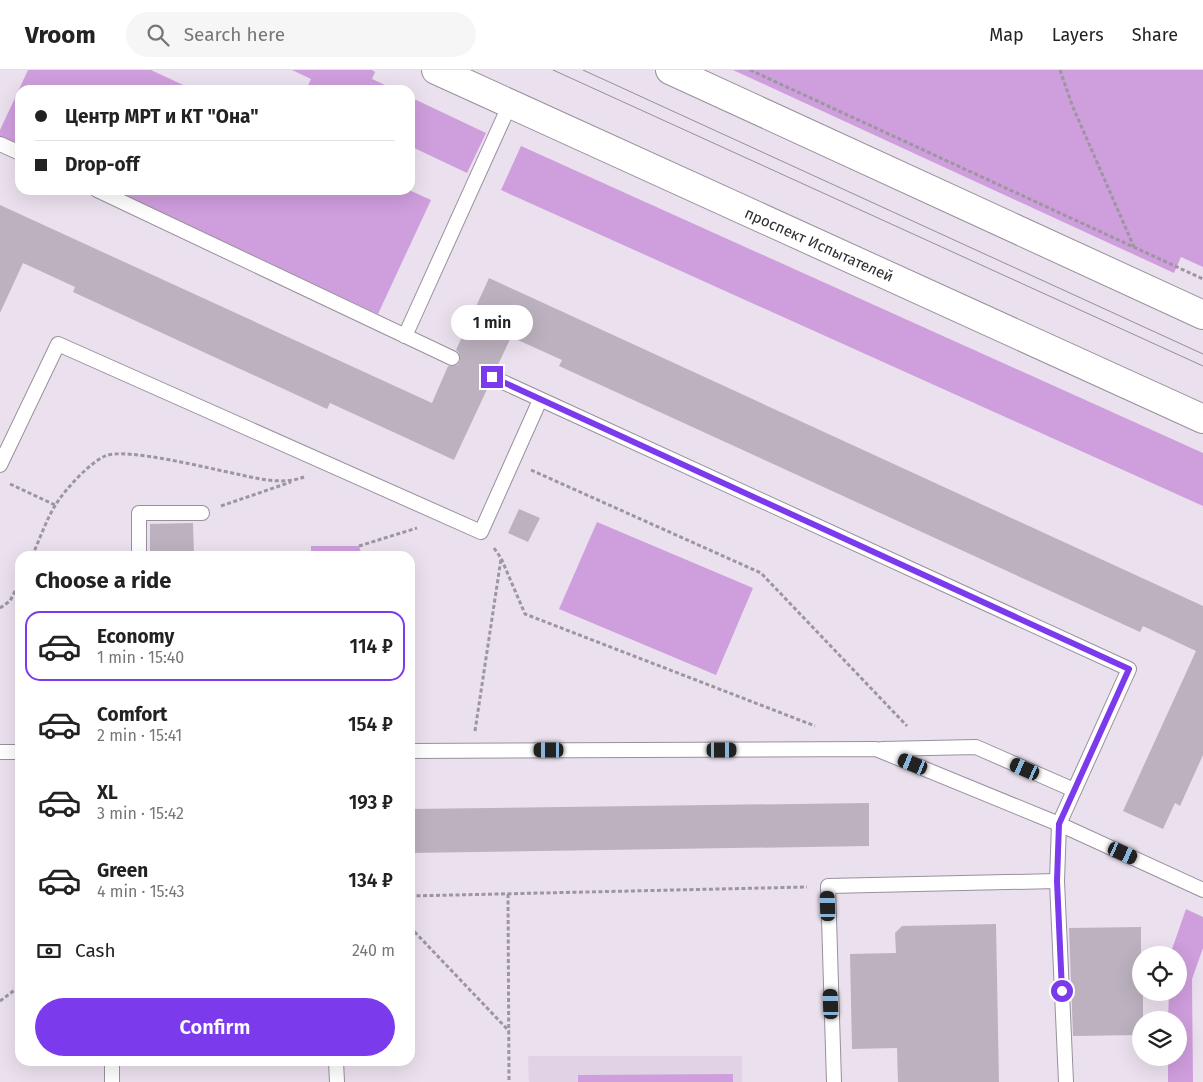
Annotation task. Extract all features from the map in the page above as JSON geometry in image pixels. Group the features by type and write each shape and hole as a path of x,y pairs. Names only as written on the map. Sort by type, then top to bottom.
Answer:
{"main road":[{"name":"проспект Испытателей","path":"436,70 1203,419"},
{"path":"670,70 1203,315"}],"lane":[{"path":"405,336 510,104"},
{"path":"0,144 15,151"},
{"path":"108,195 452,358"},
{"path":"0,464 58,344 481,532 540,400"},
{"path":"492,377 1129,669 1059,824 1057,881 1066,1082"},
{"path":"139,551 139,513 202,513"},
{"path":"415,751 928,749 976,747 1074,790"},
{"path":"876,749 1059,824 1203,890"},
{"path":"0,752 15,752"},
{"path":"834,1082 828,886 1057,881"},
{"path":"112,1066 112,1082"},
{"path":"336,1066 337,1082"}],"path":[{"path":"750,70 1203,279"},
{"path":"1060,70 1072,105 1134,247"},
{"path":"34,551 55,505 91,466 106,456 122,454 188,463 262,480 294,481"},
{"path":"512,462 762,573 928,749"},
{"path":"202,513 294,481 330,466"},
{"path":"8,483 55,505"},
{"path":"359,546 448,518"},
{"path":"481,532 480,534 497,551 501,558 525,614 820,728"},
{"path":"472,751 501,558"},
{"path":"0,608 10,601 15,591"},
{"path":"415,896 828,886"},
{"path":"508,894 510,1082"},
{"path":"415,932 509,1031"},
{"path":"0,1001 15,990"}],"shaded area":[{"path":"28,70 151,70 183,85 21,85"},
{"path":"292,70 372,70 375,72 372,79 385,85 308,85 311,79"},
{"path":"733,70 1203,70 1203,267 1181,257 1174,273"},
{"path":"15,98 15,146 0,139 0,130"},
{"path":"415,99 486,133 467,173 415,148"},
{"path":"521,146 1203,453 1203,506 501,190"},
{"path":"415,193 431,200 378,314 121,195 415,195"},
{"path":"597,522 753,588 716,675 559,609"},
{"path":"311,546 359,546 360,551 311,551"},
{"path":"1186,909 1203,917 1203,948 1192,979 1193,1082 1168,1082 1168,1066 1187,1066 1187,1011 1168,1011 1169,1001 1187,1001 1187,946 1173,946"},
{"path":"528,1056 742,1056 742,1082 529,1082"},
{"path":"733,1074 733,1082 578,1082 578,1075"}],"building":[{"path":"0,205 432,403 448,366 457,365 460,361 459,353 456,350 489,278 1203,606 1203,755 1180,806 1175,803 1163,829 1123,811 1196,651 1143,626 1140,632 559,366 562,360 511,337 496,369 491,368 484,373 483,378 489,385 454,460 330,403 327,409 73,292 75,287 23,263 0,313"},
{"path":"519,509 540,518 528,542 508,533"},
{"path":"193,523 194,551 150,551 150,524"},
{"path":"869,803 869,846 415,853 415,809"},
{"path":"996,924 999,1082 898,1082 897,1048 852,1049 850,954 896,953 895,933 902,926"},
{"path":"1141,927 1141,946 1132,946 1132,1001 1143,1001 1143,1011 1132,1011 1132,1035 1073,1036 1069,928"}],"tram line":[{"path":"553,70 1203,366"},
{"path":"583,70 1203,354"}],"route":[{"path":"492,377 1129,669 1059,824 1057,881 1062,991"}]}
